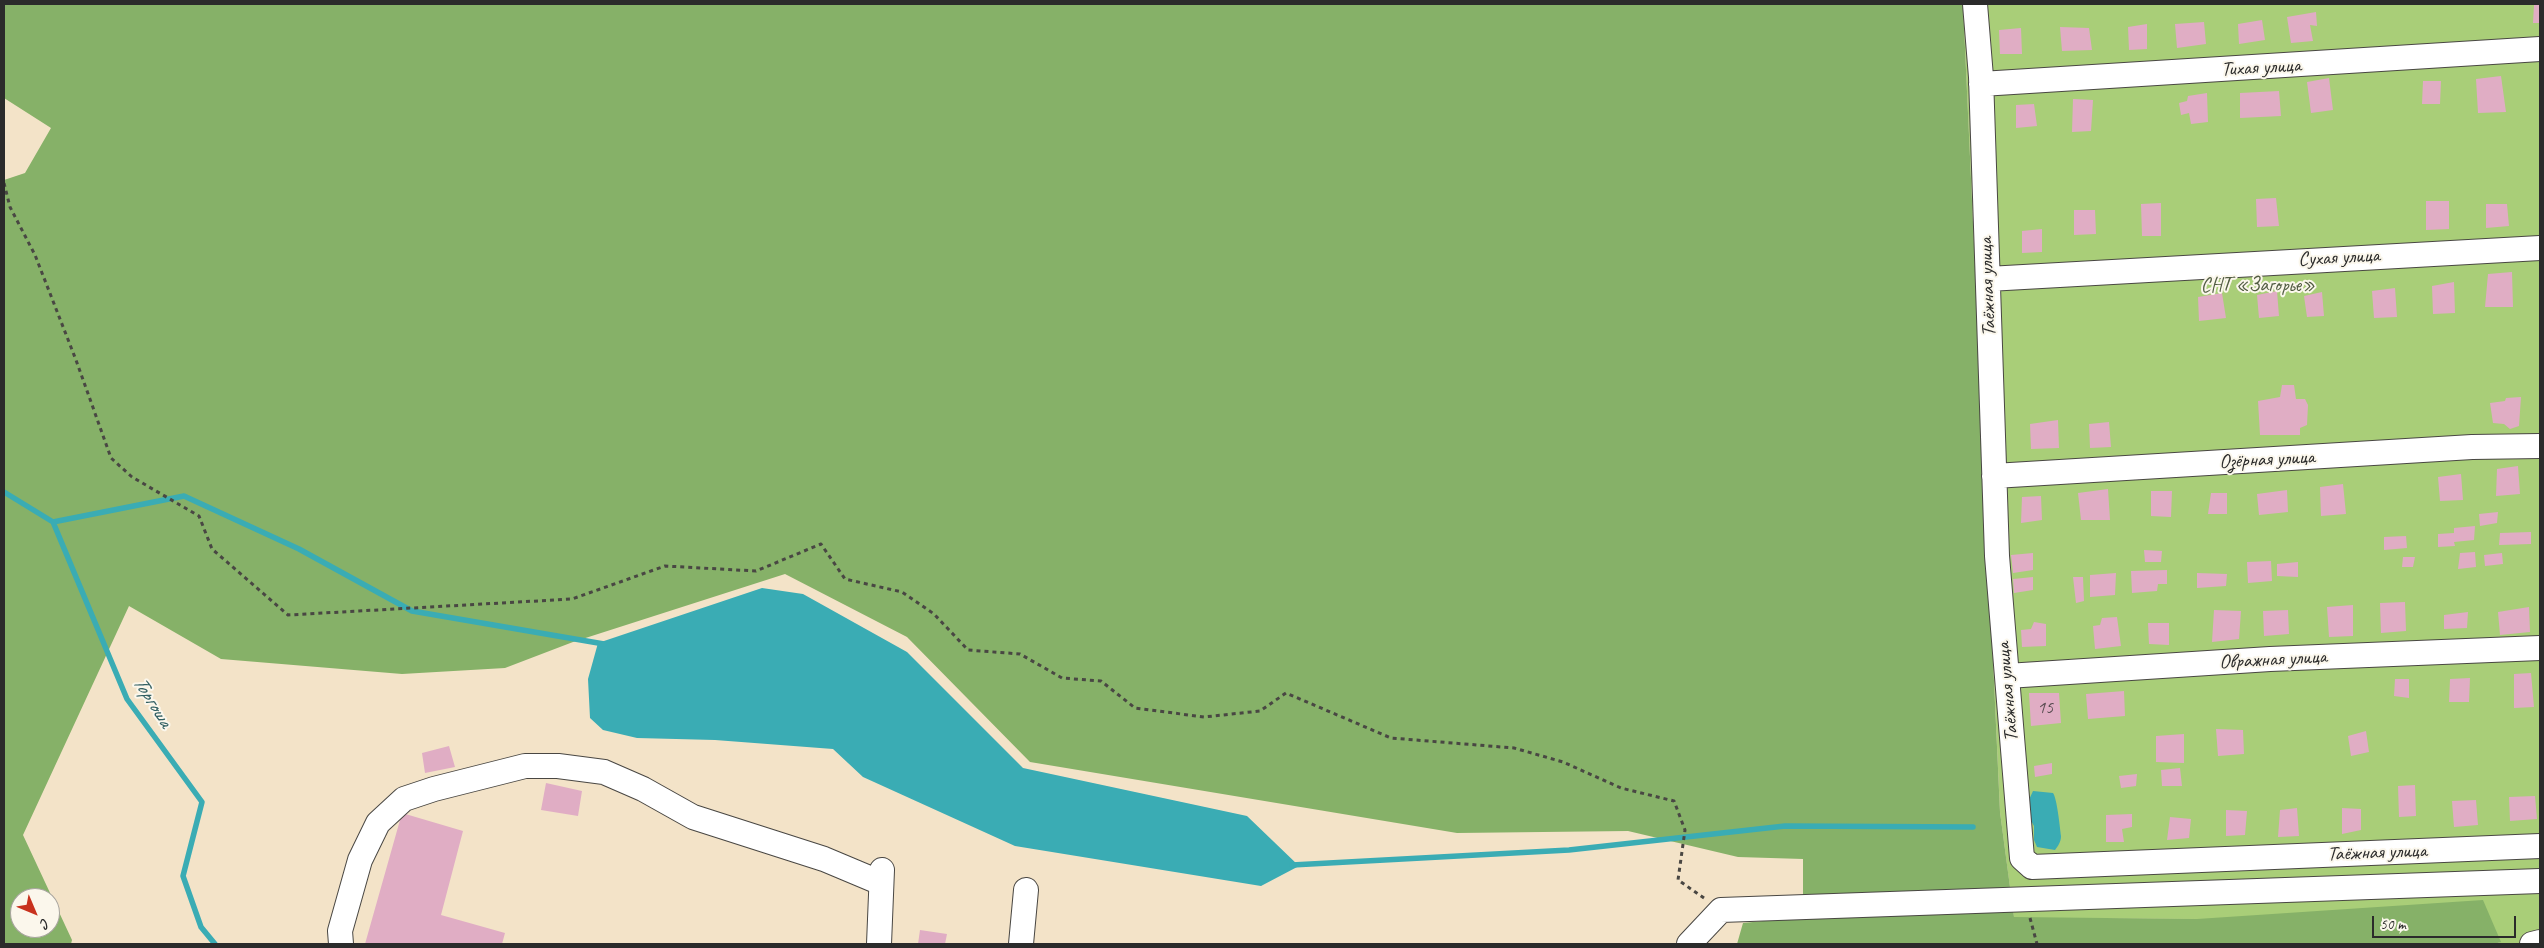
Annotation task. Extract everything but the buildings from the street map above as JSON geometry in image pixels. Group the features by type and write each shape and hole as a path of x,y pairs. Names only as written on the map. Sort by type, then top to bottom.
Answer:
{"street":[{"name":"Таёжная улица","path":"1975,4 1981,84 1997,556 2022,858 2032,867 2540,846"},
{"name":"Тихая улица","path":"1981,84 2540,49"},
{"name":"Сухая улица","path":"1988,279 2540,248"},
{"name":"Озёрная улица","path":"1994,476 2472,448 2540,446"},
{"name":"Овражная улица","path":"2007,676 2270,659 2540,648"},
{"path":"341,944 340,931 360,860 378,823 404,799 434,789 524,766 558,766 604,772 643,789 693,817 824,859 874,880 881,876 879,944"},
{"path":"1689,944 1721,910 2540,881"},
{"path":"1021,944 1026,890"},
{"path":"2532,944 2540,942"}],"path":[{"path":"4,184 10,207 35,255 49,290 111,458 132,477 199,516 212,549 288,615 572,599 665,566 756,571 821,544 845,579 902,592 934,614 968,650 1020,654 1062,678 1100,681 1136,708 1204,717 1260,711 1286,693 1391,738 1514,748 1563,762 1621,788 1674,801 1685,830 1678,880 1721,910"}],"green space":[{"path":"4,4 1963,4 2000,812 2014,917 2197,919 2483,900 2501,942 2494,944 1737,944 1743,923 1803,917 1803,859 1738,857 1628,831 1457,833 1030,762 907,637 785,574 573,642 505,668 402,674 221,659 129,606 23,835 48,888 10,888 10,938 60,938 60,914 72,940 71,944 4,944 4,180 25,173 51,128 4,98"},
{"name":"СНТ «Загорье»","path":"1963,4 2540,4 2540,944 2494,944 2500,942 2197,919 2014,918 2000,812"}],"water":[{"path":"762,588 803,594 907,652 1023,768 1247,816 1299,866 1261,886 1015,846 863,777 833,749 715,740 637,738 603,730 590,718 588,679 598,643"},
{"path":"2033,791 2053,793 2061,836 2055,850 2037,847 2034,840 2034,826 2028,815 2027,804"}],"waterway":[{"name":"Торгоша","path":"4,492 53,522 127,699 202,802 183,876 201,927 215,944"},
{"path":"53,522 184,496 299,549 412,611 604,644"},
{"path":"1292,865 1569,850 1785,826 1973,827"}]}
